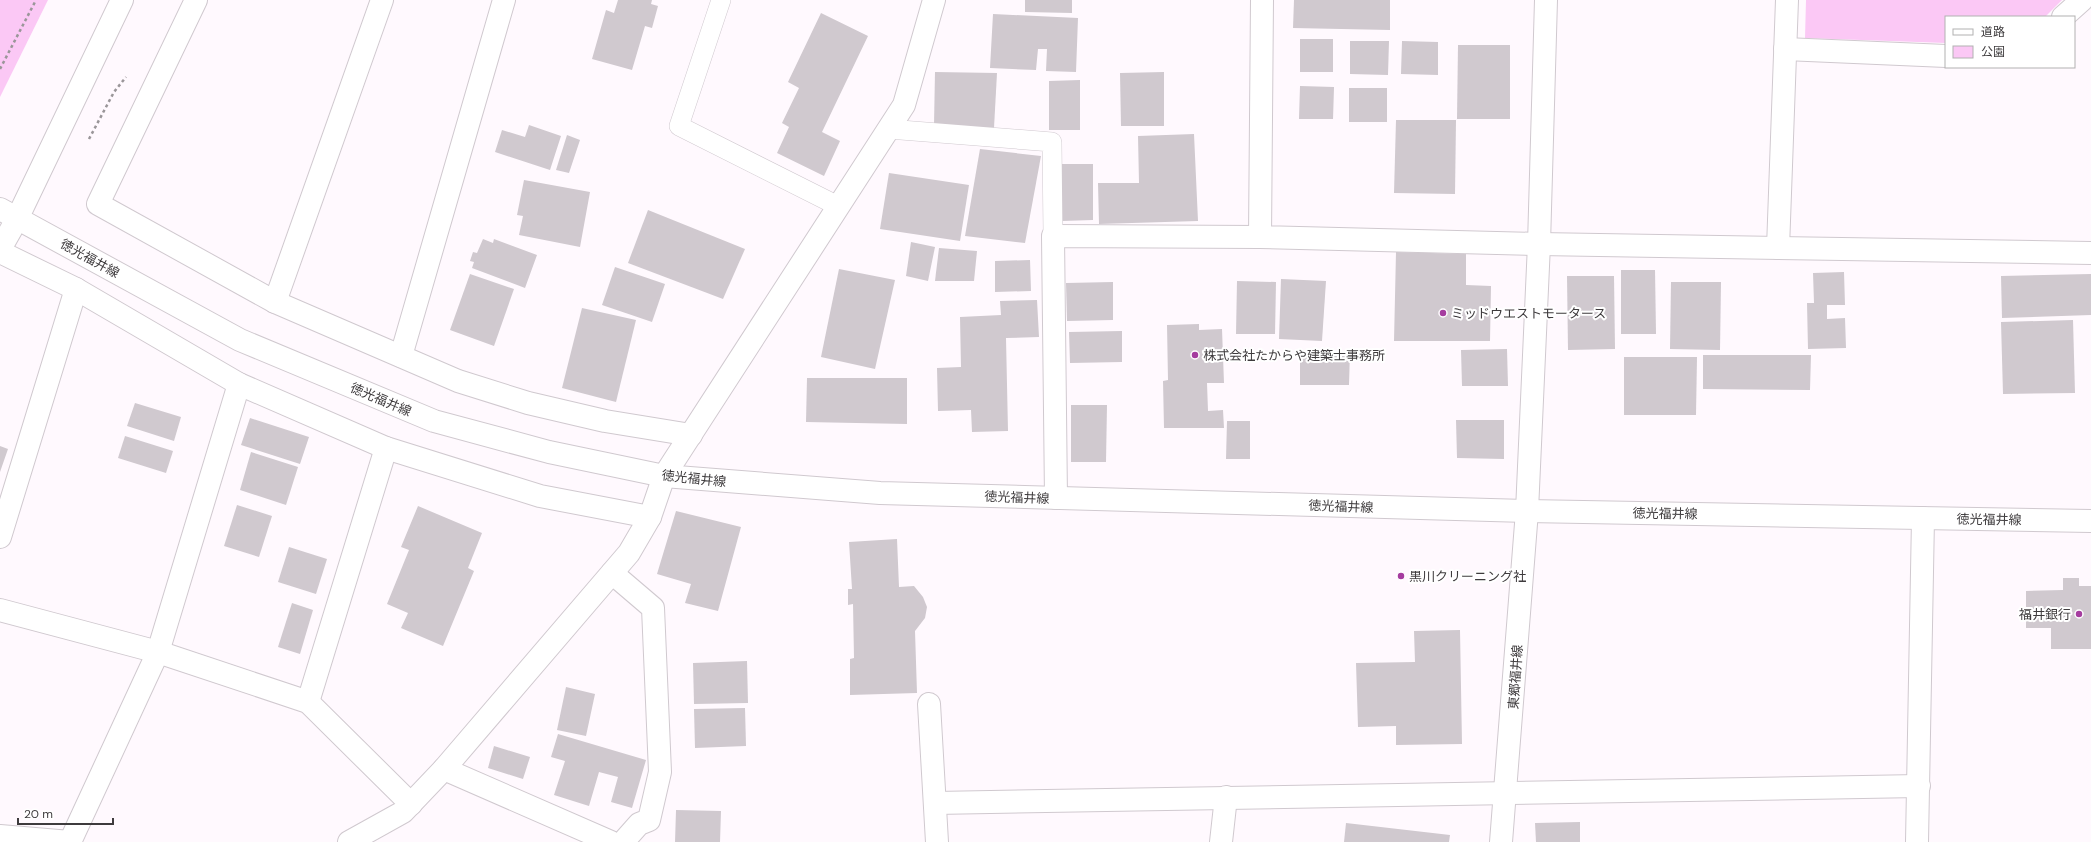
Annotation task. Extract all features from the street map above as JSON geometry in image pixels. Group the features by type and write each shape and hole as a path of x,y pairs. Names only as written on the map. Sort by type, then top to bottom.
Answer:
{"street":[{"path":"122,0 7,213 0,250 76,289 238,384 386,448 540,496 650,517"},
{"path":"196,0 98,204 275,302 458,381 528,403 605,421 691,435"},
{"path":"275,302 382,0"},
{"path":"401,356 504,0"},
{"path":"349,842 403,812 411,804 444,769 630,553 650,517 664,476 904,105 934,0"},
{"path":"1260,237 1262,0"},
{"name":"東郷福井線","path":"1501,842 1506,794 1527,511 1539,244 1546,0"},
{"path":"1778,248 1787,0"},
{"path":"2064,16 2082,0"},
{"path":"1785,49 1945,56"},
{"name":"徳光福井線","path":"7,213 240,340 434,421 549,452 664,476 880,493 1527,511 2091,521"},
{"path":"1056,498 1053,236 1260,237 1539,244 2091,253"},
{"path":"0,537 76,289"},
{"path":"0,836 70,842 158,652 238,384"},
{"path":"308,702 386,448"},
{"path":"1917,842 1923,518"},
{"path":"612,573 652,608 660,772 649,820 640,824 623,842"},
{"path":"0,610 158,652 308,702 411,804"},
{"path":"930,704 937,842"},
{"path":"444,769 611,842"},
{"path":"935,803 1918,786"},
{"path":"1221,842 1226,797"}],"lane":[{"path":"721,0 679,126 838,206"},
{"path":"888,129 1052,142 1053,236"}],"path":[{"path":"0,69 36,0"}],"green space":[{"path":"0,0 48,0 0,97"},
{"path":"1806,0 2062,0 2046,16 1945,16 1945,43 1805,38"}],"building":[{"path":"618,0 652,0 651,4 658,6 652,28 645,26 632,70 592,59 606,10 614,13"},
{"path":"1025,0 1072,0 1072,13 1025,12"},
{"path":"1294,0 1390,0 1390,30 1293,28"},
{"path":"821,13 868,36 822,132 840,141 824,176 777,153 789,127 782,123 799,88 788,82"},
{"path":"993,14 1078,18 1076,72 1046,71 1047,49 1038,49 1036,70 990,68"},
{"path":"1300,39 1333,39 1333,72 1300,72"},
{"path":"1350,41 1389,41 1388,75 1350,74"},
{"path":"1402,41 1438,42 1438,75 1401,74"},
{"path":"1458,45 1510,45 1510,119 1457,119"},
{"path":"935,72 997,73 994,128 934,125"},
{"path":"1164,72 1164,126 1121,126 1120,73"},
{"path":"1080,80 1080,130 1049,130 1049,81"},
{"path":"1300,86 1334,87 1333,119 1299,119"},
{"path":"1349,88 1387,88 1387,122 1349,122"},
{"path":"1396,120 1456,120 1455,194 1394,193"},
{"path":"529,125 561,136 550,170 495,152 502,130 525,137"},
{"path":"1194,134 1198,221 1099,224 1098,183 1139,183 1138,136"},
{"path":"567,135 580,140 569,173 556,170"},
{"path":"980,149 1041,156 1025,243 965,236"},
{"path":"1062,164 1093,164 1093,220 1062,221"},
{"path":"889,173 969,185 960,241 880,229"},
{"path":"524,180 590,192 580,247 519,235 523,216 517,215"},
{"path":"648,210 745,249 723,299 628,263"},
{"path":"483,239 493,243 494,239 537,255 525,288 472,268 474,262 470,261 473,252 477,253"},
{"path":"911,242 935,247 928,281 906,276"},
{"path":"939,248 977,251 974,281 935,281"},
{"name":"ミッドウエストモータース","path":"1396,252 1466,254 1466,285 1491,286 1490,341 1394,341"},
{"path":"1030,260 1031,291 995,292 995,261"},
{"path":"615,267 665,284 652,322 602,305"},
{"path":"839,269 895,280 875,369 821,357"},
{"path":"1621,270 1655,270 1656,334 1621,334"},
{"path":"1844,272 1845,305 1827,305 1827,319 1845,318 1846,348 1808,349 1807,303 1814,303 1813,273"},
{"path":"470,274 514,289 494,346 450,330"},
{"path":"2091,274 2091,315 2002,318 2001,276"},
{"path":"1567,276 1614,276 1615,349 1568,350"},
{"path":"1281,279 1326,281 1322,341 1279,339"},
{"path":"1237,281 1276,282 1275,334 1236,334"},
{"path":"1113,282 1113,320 1067,321 1066,283"},
{"path":"1671,282 1721,282 1720,350 1670,349"},
{"path":"1037,300 1039,337 1006,338 1008,431 972,432 971,410 938,411 937,368 961,367 960,317 1001,315 1000,301"},
{"path":"582,308 636,320 616,402 562,388"},
{"path":"2073,320 2075,393 2003,394 2001,322"},
{"name":"株式会社たからや建築士事務所","path":"1199,324 1199,330 1222,329 1224,383 1207,383 1208,411 1223,410 1224,428 1164,428 1163,381 1168,380 1167,325"},
{"path":"1122,331 1122,362 1070,363 1069,332"},
{"path":"1507,349 1508,386 1462,386 1461,350"},
{"path":"1300,351 1350,351 1349,385 1300,385"},
{"path":"1703,355 1811,355 1810,390 1703,389"},
{"path":"1624,357 1697,357 1696,415 1624,415"},
{"path":"807,378 907,378 907,424 806,422"},
{"path":"135,403 181,417 174,441 127,426"},
{"path":"1071,405 1107,405 1106,462 1071,462"},
{"path":"250,418 309,437 300,464 241,445"},
{"path":"1456,420 1504,420 1504,459 1457,458"},
{"path":"1227,421 1250,421 1250,459 1226,459"},
{"path":"125,436 173,451 166,473 118,458"},
{"path":"0,446 8,449 0,472"},
{"path":"251,452 298,467 286,505 240,490"},
{"path":"237,505 272,516 259,557 224,546"},
{"path":"418,506 482,533 468,568 474,571 443,646 401,628 408,613 387,604 409,550 401,547"},
{"path":"676,511 741,527 718,611 685,603 691,584 657,574"},
{"path":"897,539 899,587 914,586 923,597 927,607 925,618 915,631 917,693 850,695 850,659 854,658 853,604 848,605 848,589 852,589 849,542"},
{"path":"289,547 327,559 316,594 278,582"},
{"path":"2063,578 2079,578 2079,586 2091,586 2091,649 2051,649 2051,628 2026,628 2026,591 2063,590"},
{"path":"292,603 313,610 300,654 278,647"},
{"path":"1460,630 1462,744 1396,745 1396,726 1358,727 1356,663 1415,662 1414,631"},
{"path":"747,661 748,703 694,704 693,663"},
{"path":"566,687 595,694 586,736 557,730"},
{"path":"745,708 746,746 695,748 694,709"},
{"path":"558,734 646,760 632,808 611,802 618,777 599,772 589,806 554,795 565,761 551,757"},
{"path":"494,746 530,757 523,779 488,768"},
{"path":"676,810 721,811 720,842 675,842"},
{"path":"1580,822 1580,842 1536,842 1535,823"},
{"path":"1346,823 1450,835 1449,842 1344,842"}],"place":[{"name":"ミッドウエストモータース","path":"1443,313"},
{"name":"株式会社たからや建築士事務所","path":"1195,355"},
{"name":"黒川クリーニング社","path":"1401,576"},
{"name":"福井銀行","path":"2079,614"}]}
